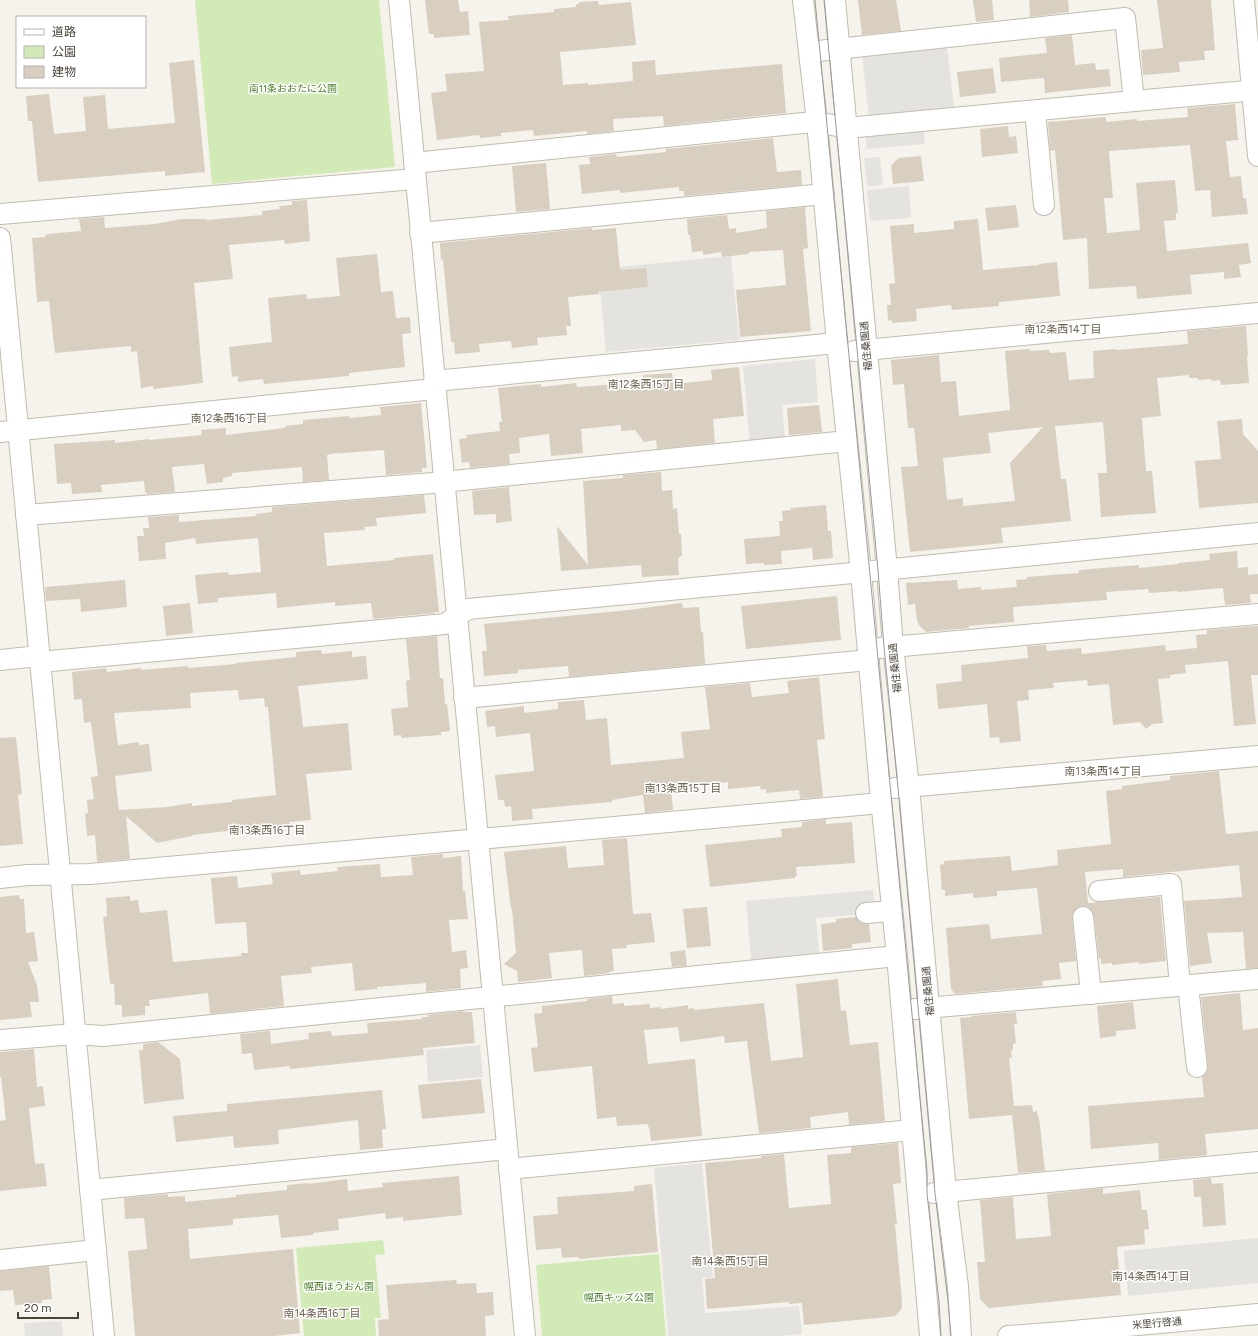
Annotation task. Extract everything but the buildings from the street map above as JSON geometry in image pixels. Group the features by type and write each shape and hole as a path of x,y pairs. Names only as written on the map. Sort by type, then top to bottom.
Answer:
{"street":[{"path":"398,0 525,1336"},
{"path":"803,0 817,122 861,572 880,796 897,956 930,1336"},
{"name":"福住桑園通","path":"835,0 893,646 909,787 946,1192 958,1286 961,1336"},
{"path":"1244,0 1255,90 1258,156"},
{"path":"809,52 1125,18 1134,101"},
{"path":"0,214 414,171 817,122 847,128 1255,90"},
{"path":"1035,111 1044,205"},
{"path":"420,233 824,194"},
{"path":"0,238 9,431 26,516 104,1336"},
{"path":"9,431 435,385 838,348 866,350 1258,313"},
{"path":"26,516 444,482 847,441"},
{"path":"0,660 39,659 445,624 468,609 887,570 1258,533"},
{"path":"464,698 868,655 893,646 1258,614"},
{"path":"0,878 28,875 90,874 478,838 880,796 909,787 1258,756"},
{"path":"1099,891 1171,884 1184,985 1197,1067"},
{"path":"866,913 892,911"},
{"path":"1083,917 1091,994"},
{"path":"0,1040 75,1034 103,1036 493,997 799,959 897,956"},
{"path":"901,1011 1258,979"},
{"path":"90,1190 912,1130"},
{"path":"918,1194 1258,1162"},
{"path":"0,1260 96,1250"},
{"name":"米里行啓通","path":"1008,1336 1070,1332 1258,1314"}],"green space":[{"name":"南11条おおたに公園","path":"195,0 379,0 395,167 212,184"},
{"name":"幌西ほうおん園","path":"383,1240 385,1254 375,1255 381,1318 375,1318 376,1336 304,1336 296,1248"},
{"name":"幌西キッズ公園","path":"659,1254 666,1336 542,1336 536,1265"}],"shaded area":[{"path":"947,45 954,109 869,118 862,54"},
{"path":"924,128 925,144 867,149 865,133"},
{"path":"880,157 883,185 867,187 864,158"},
{"path":"909,186 911,218 870,221 867,190"},
{"path":"731,256 739,340 606,352 598,269"},
{"path":"815,359 818,402 782,405 785,442 750,446 743,366"},
{"path":"873,890 875,913 816,918 819,953 751,960 746,901"},
{"path":"480,1045 483,1077 428,1082 426,1050"},
{"path":"702,1163 713,1277 702,1278 705,1313 799,1306 802,1334 780,1336 668,1336 654,1168"},
{"path":"1258,1238 1258,1283 1128,1296 1124,1251"},
{"path":"62,1321 63,1336 25,1336 24,1323"}],"tram line":[{"path":"815,0 927,1171 927,1193 939,1302 941,1336"},
{"path":"824,0 935,1193 951,1336"}],"district":[{"name":"南12条西14丁目","path":"1063,329"},
{"name":"南12条西15丁目","path":"646,384"},
{"name":"南12条西16丁目","path":"229,418"},
{"name":"南13条西14丁目","path":"1103,771"},
{"name":"南13条西15丁目","path":"683,788"},
{"name":"南13条西16丁目","path":"267,830"},
{"name":"南14条西15丁目","path":"730,1261"},
{"name":"南14条西14丁目","path":"1151,1276"},
{"name":"南14条西16丁目","path":"322,1313"}]}
